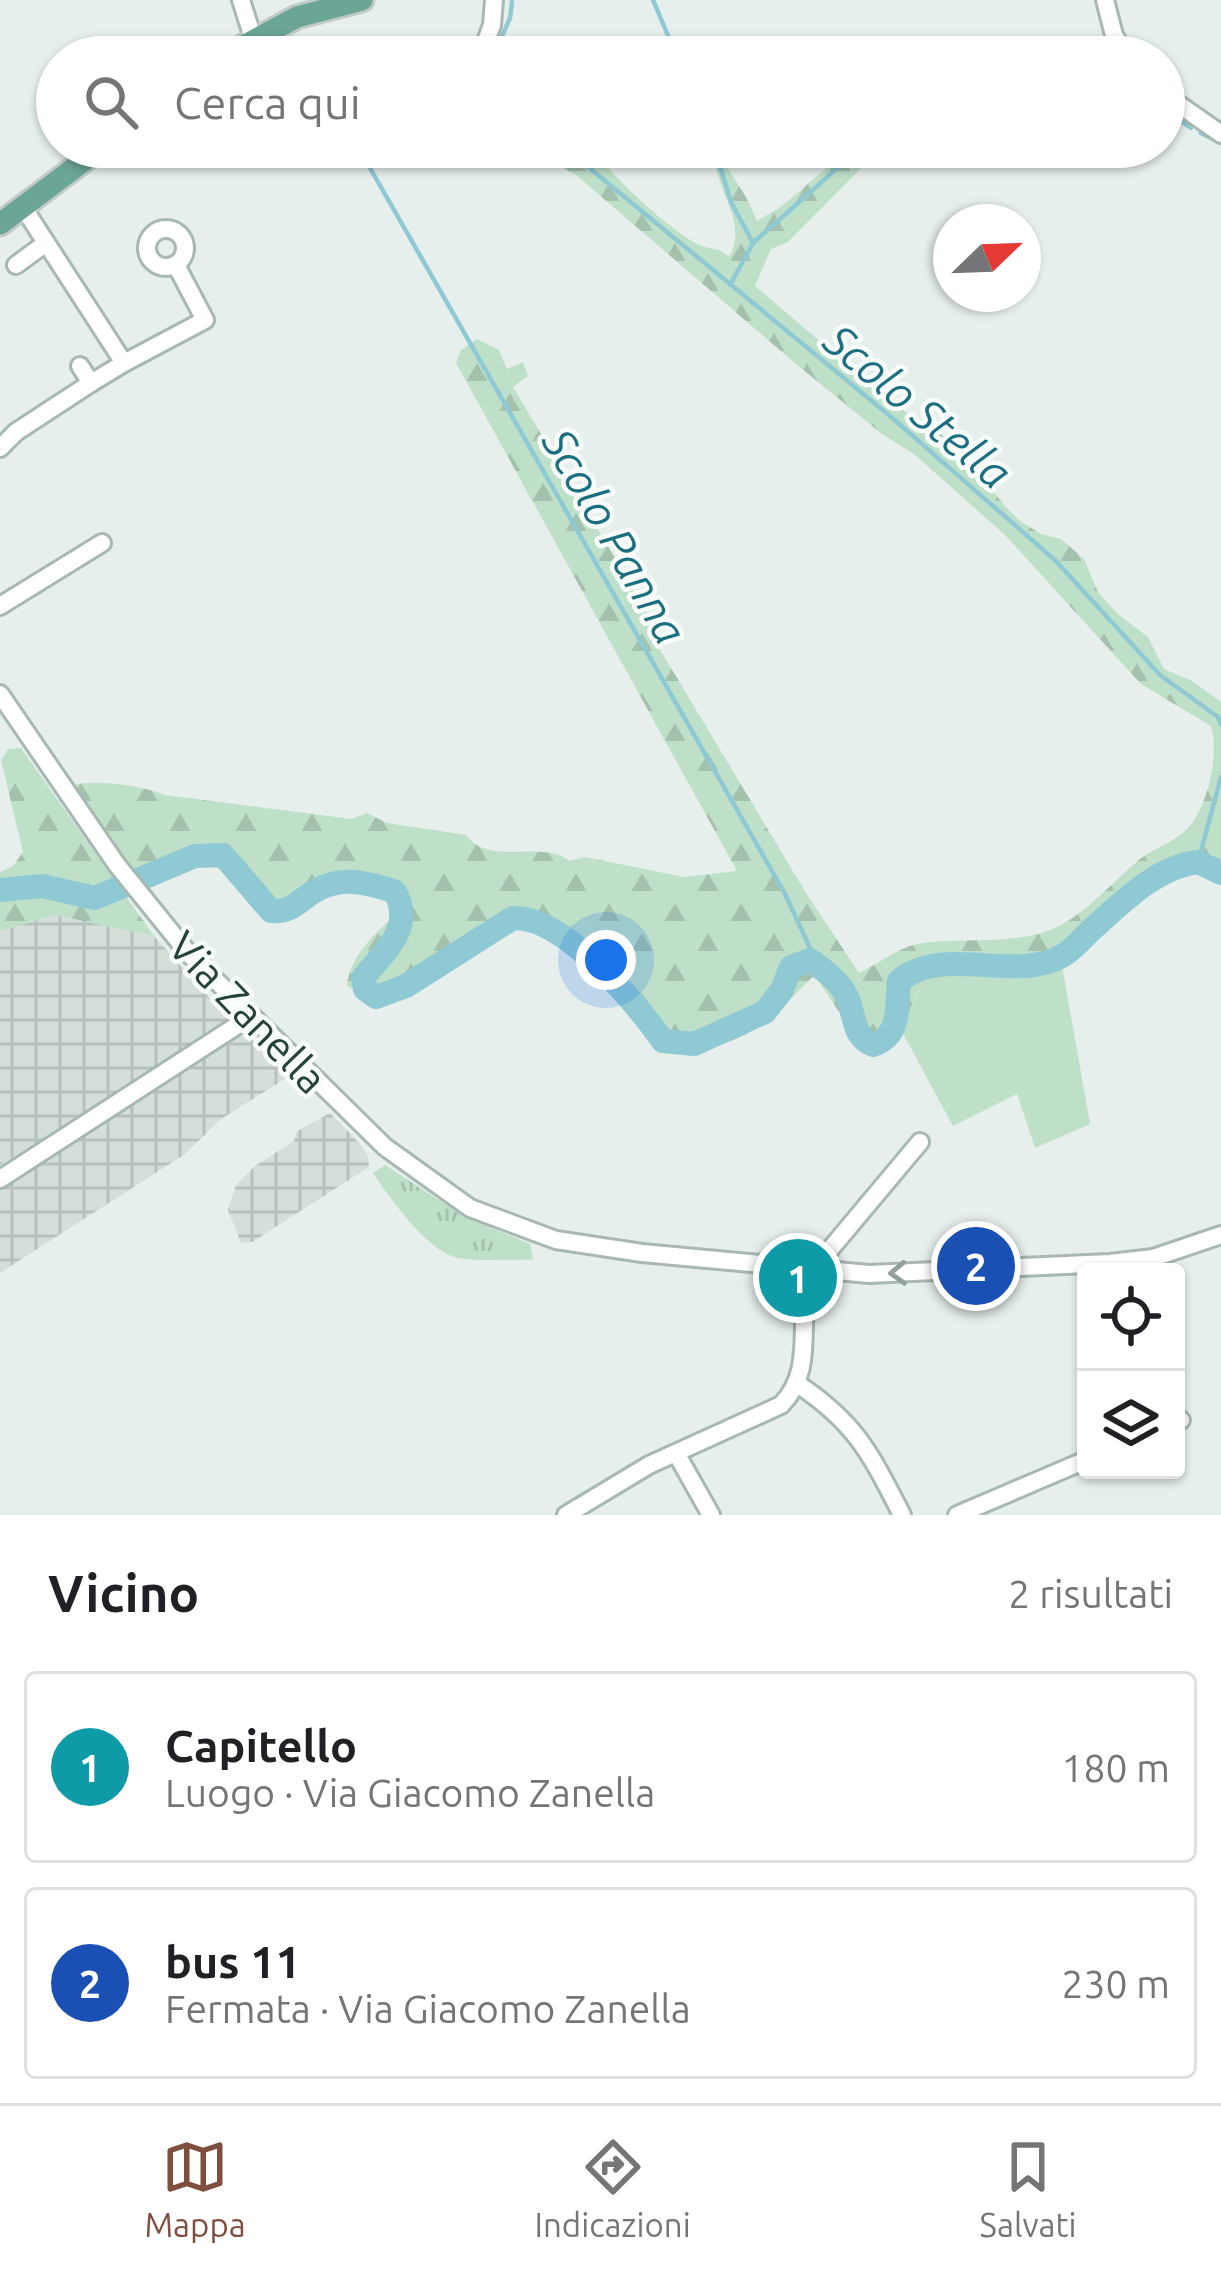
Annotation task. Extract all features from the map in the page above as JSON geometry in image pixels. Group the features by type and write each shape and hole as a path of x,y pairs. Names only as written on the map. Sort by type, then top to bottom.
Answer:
{"main road":[{"path":"257,36 310,12 362,0"},
{"path":"0,224 74,168"}],"street":[{"path":"241,0 252,36"},
{"path":"488,36 494,0"},
{"path":"1105,0 1115,36"},
{"path":"1185,109 1221,134"},
{"path":"22,207 124,363"},
{"path":"16,265 46,243"},
{"path":"0,448 92,382 205,320 176,265"},
{"path":"80,367 92,382"},
{"path":"0,606 101,543"},
{"name":"Via Zanella","path":"0,694 154,915 342,1108 423,1177 470,1208 556,1240 869,1274 1110,1263 1153,1258 1221,1235"},
{"path":"0,1179 250,1017"},
{"path":"566,1515 676,1453 781,1405 799,1384 812,1270 920,1142"},
{"path":"799,1384 840,1414 866,1444 902,1515"},
{"path":"676,1453 711,1515"},
{"path":"957,1515 1077,1464"}],"shaded area":[{"path":"55,915 154,936 233,1024 0,1165 0,931"},
{"path":"247,1034 288,1077 221,1119 185,1154 0,1273 0,1187 234,1037"},
{"path":"330,1113 360,1144 369,1167 252,1242 241,1243 228,1210 236,1185 255,1166 294,1141 296,1132"}],"green space":[{"path":"563,168 609,168 667,223 695,243 729,257 734,221 717,168 727,168 757,221 826,168 861,168 788,242 771,249 755,286 895,405 957,445 1020,521 1061,539 1084,559 1098,592 1148,637 1164,669 1192,681 1221,702 1221,878 1194,867 1156,883 1062,965 921,985 901,1030 866,1054 815,975 774,1016 745,1035 717,1046 673,1050 657,1043 623,998 583,958 538,927 524,923 396,1000 375,1001 347,985 358,956 394,916 394,898 332,895 275,921 254,909 236,880 213,867 187,871 145,890 74,785 120,784 165,795 352,819 367,813 387,823 466,835 488,849 544,852 570,861 585,857 684,877 737,871 456,363 461,350 477,339 499,350 507,369 523,362 528,376 513,387 647,614 656,643 859,973 917,944 1014,938 1058,927 1192,823 1208,789 1213,762 1211,726 1141,684 1005,535"},
{"path":"20,748 154,936 55,915 0,931 0,872 13,866 23,852 1,760 8,749"},
{"path":"1062,965 1090,1124 1035,1148 1017,1094 953,1126 901,1030 921,985 932,973"},
{"path":"385,1165 465,1217 530,1244 533,1260 470,1259 443,1252 409,1221 373,1173"}],"waterway":[{"path":"653,0 668,36"},
{"name":"Scolo Stella","path":"502,36 512,2"},
{"path":"1185,124 1191,128"},
{"path":"1201,133 1221,143"},
{"name":"Scolo Panna","path":"370,168 784,892 810,948 810,960"},
{"name":"Scolo Stella","path":"589,168 890,416 1056,561 1160,675 1221,724"},
{"path":"720,168 731,202 752,241"},
{"path":"730,285 753,243 837,168"},
{"name":"Scolo Stella","path":"1198,862 1221,777"},
{"path":"0,890 42,886 95,898 195,856 223,855 271,911 290,908 335,883 364,883 394,891 400,904 400,927 363,978 365,989 376,997 406,986 513,918 554,931 597,964 663,1041 694,1044 765,1012 782,990 791,967 810,960 843,990 857,1030 873,1045 893,1027 899,981 917,970 936,965 1043,963 1069,951 1126,899 1167,871 1198,862 1221,873"}],"place":[{"name":"bus 11","path":"976,1266"},
{"name":"Capitello","path":"798,1278"}]}
